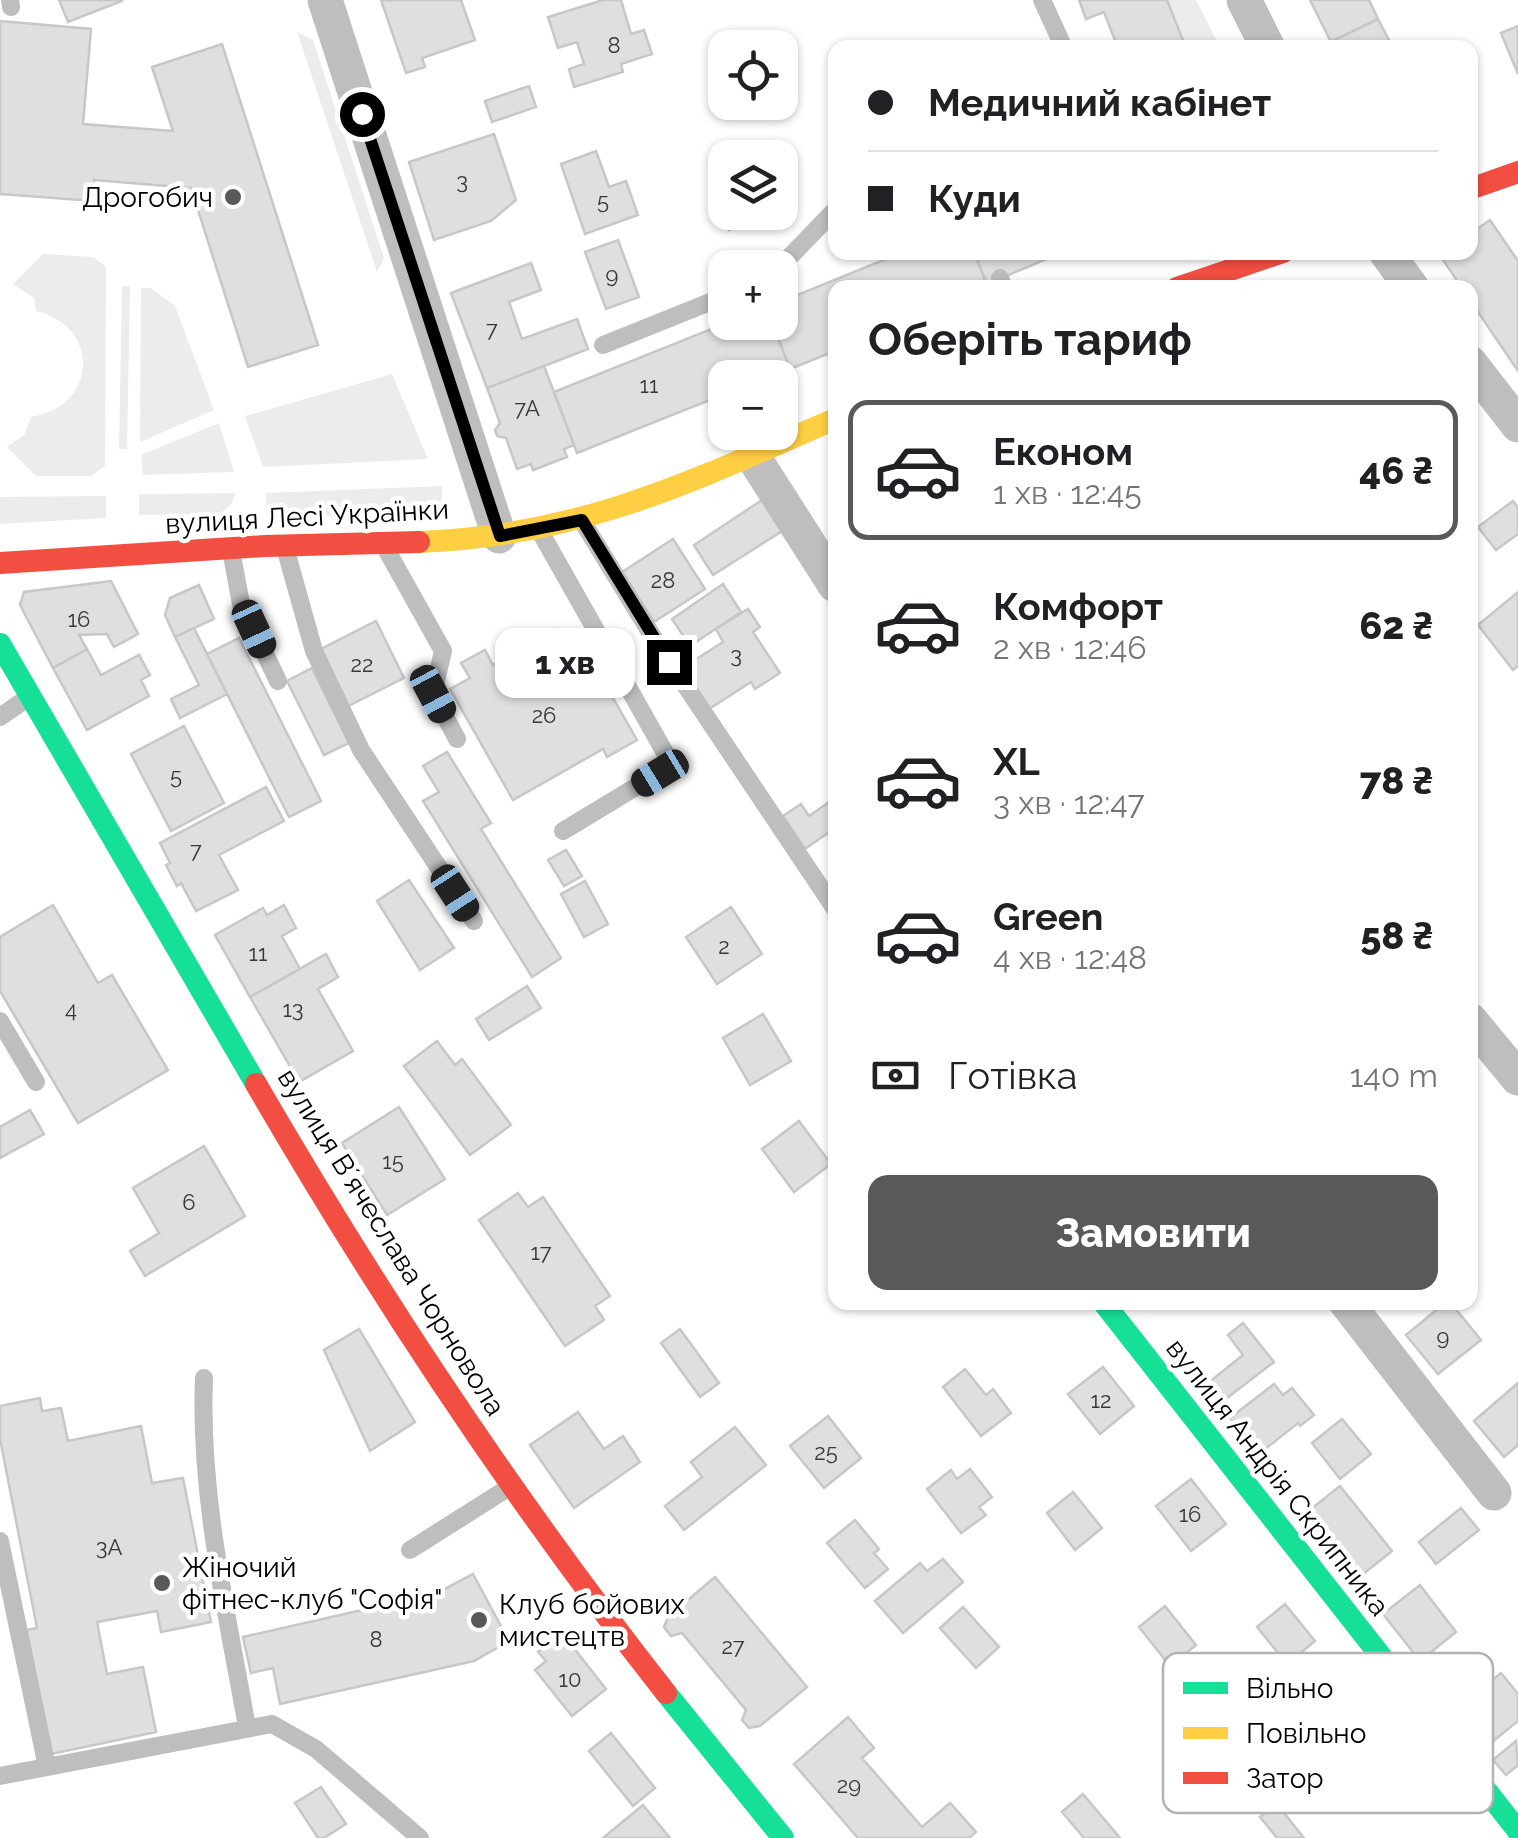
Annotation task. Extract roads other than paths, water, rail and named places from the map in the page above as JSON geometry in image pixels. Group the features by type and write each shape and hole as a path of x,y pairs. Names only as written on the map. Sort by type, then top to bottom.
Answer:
{"street":[{"path":"325,0 500,536"},
{"path":"1244,0 1264,40"},
{"path":"1478,186 1518,172"},
{"path":"1200,280 1259,260"},
{"path":"1478,374 1518,426"},
{"name":"вулиця Лесі Українки","path":"0,563 500,536 539,530 582,520 670,489 828,422"},
{"path":"752,455 828,574"},
{"name":"вулиця Вʼячеслава Чорновола","path":"0,644 302,1162 438,1379 630,1650 783,1838"},
{"path":"1478,1030 1518,1078"},
{"name":"вулиця Андрія Скрипника","path":"1109,1310 1379,1653"},
{"path":"1352,1310 1494,1493"},
{"name":"вулиця Андрія Скрипника","path":"1493,1798 1518,1830"}],"lane":[{"path":"1042,0 1060,40"},
{"path":"796,250 828,217"},
{"path":"603,345 708,303"},
{"path":"582,520 653,637 828,900"},
{"path":"539,530 672,765 562,831"},
{"path":"382,542 443,651 433,694 458,740"},
{"path":"285,546 314,651 361,750 474,922"},
{"path":"231,548 241,604 278,681"},
{"path":"0,718 31,696"},
{"path":"0,1020 36,1082"},
{"path":"204,1378 202,1431 247,1727"},
{"path":"410,1550 511,1486"},
{"path":"0,1541 47,1767"},
{"path":"0,1776 272,1724 316,1749 420,1838"}],"place":[{"name":"Дрогобич","path":"233,197"},
{"name":"Жіночий фітнес-клуб \"Софія\"","path":"162,1583"},
{"name":"Клуб бойових мистецтв","path":"479,1620"}]}
